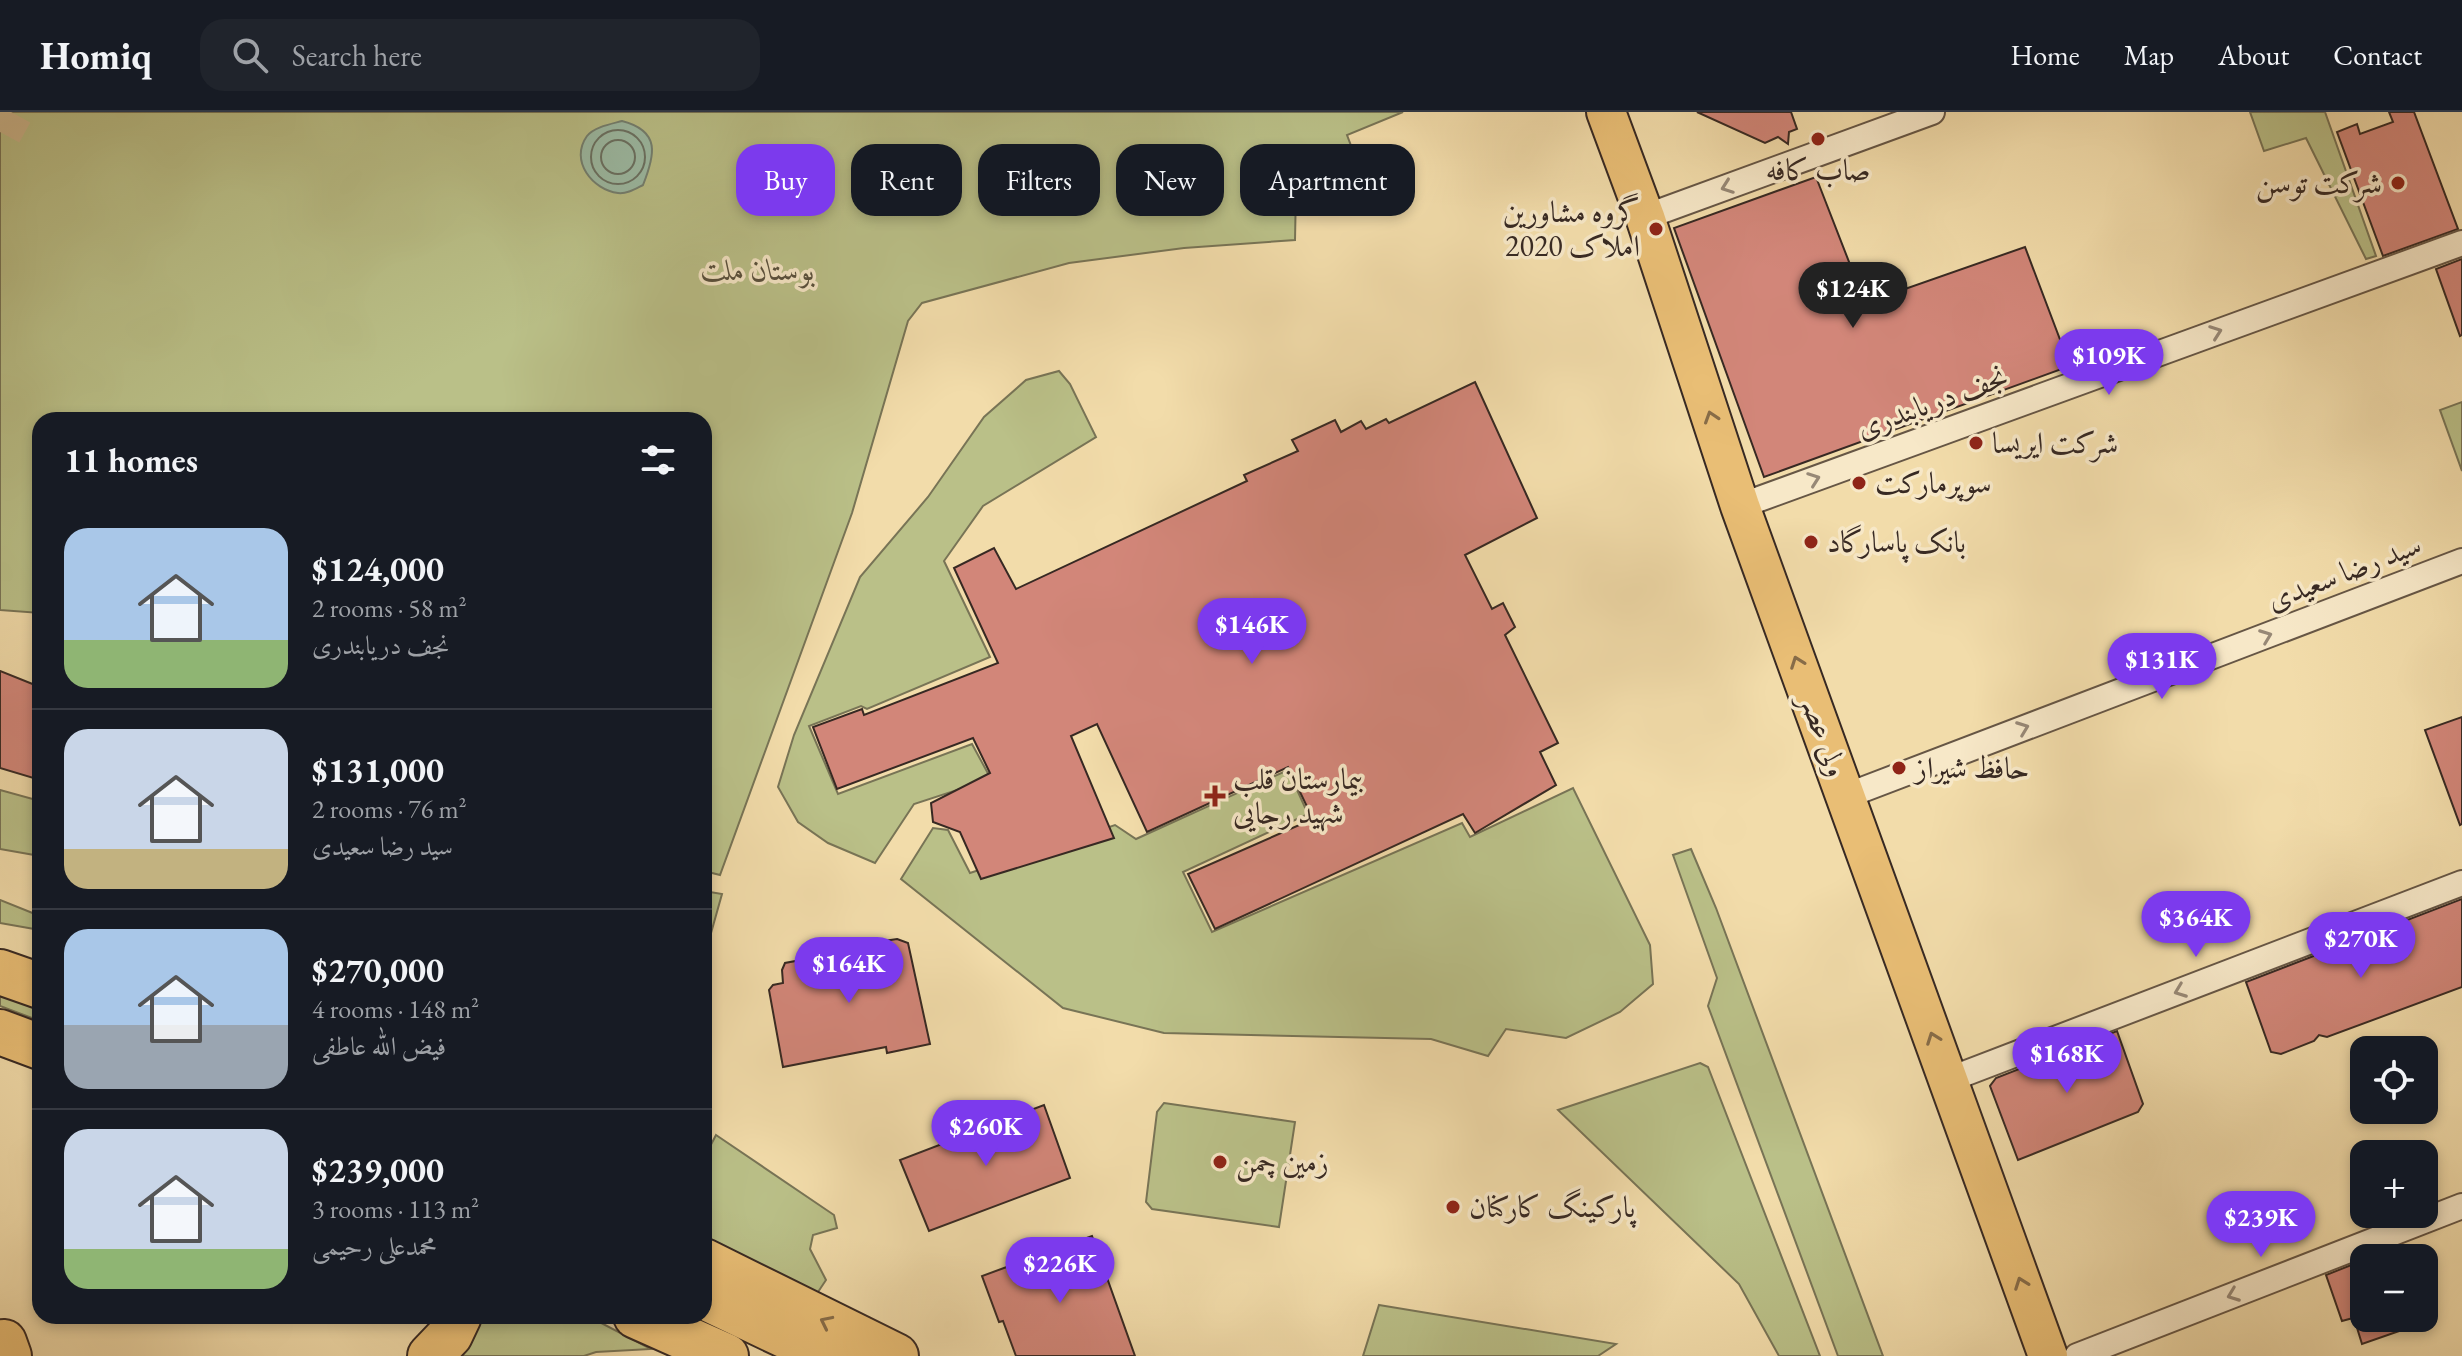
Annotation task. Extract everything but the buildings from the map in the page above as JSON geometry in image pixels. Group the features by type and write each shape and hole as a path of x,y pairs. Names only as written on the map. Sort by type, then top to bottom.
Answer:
{"highway":[{"path":"0,945 32,952"},
{"path":"0,972 32,983"},
{"path":"0,1032 32,1044"},
{"path":"712,1265 896,1356"},
{"path":"712,1301 828,1356"},
{"path":"430,1356 450,1335 455,1324"},
{"path":"654,1324 726,1356"}],"main road":[{"name":"ولی عصر","path":"1606,112 1645,217 1740,506 2048,1356"}],"street":[{"path":"1645,217 1932,112"},
{"name":"نجف دریابندری","path":"1740,506 2462,243"},
{"name":"سید رضا سعیدی","path":"1846,796 2462,561"},
{"path":"1948,1080 2462,883"},
{"path":"2077,1356 2462,1206"}],"green space":[{"name":"بوستان ملت","path":"0,112 1403,112 1347,135 1350,144 1240,144 1240,216 1295,216 1295,240 1184,248 1069,263 922,303 908,321 852,513 720,875 712,873 712,412 32,412 32,612 0,610"},
{"path":"2250,112 2325,112 2376,256 2366,259 2306,138 2264,151"},
{"path":"1059,371 1070,384 1096,437 983,506 944,561 990,657 867,709 861,706 809,726 838,794 972,744 991,779 914,804 875,863 828,843 798,822 778,787 794,735 860,577 928,497 984,417 1026,380"},
{"path":"2462,402 2462,471 2440,410"},
{"path":"1288,770 1308,814 1183,872 1212,932 1462,823 1470,837 1573,788 1650,945 1653,984 1620,1012 1566,1038 1506,1029 1488,1056 1431,1039 1164,1033 1063,1008 901,879 933,828 948,830 970,873 1115,825 1136,839"},
{"path":"0,790 32,799 32,855 0,849"},
{"path":"1691,849 1716,908 1883,1356 1838,1356 1708,1006 1717,978 1673,855"},
{"path":"712,892 722,894 712,930"},
{"path":"0,900 32,913 32,929 0,923"},
{"path":"0,989 32,999 32,1018 0,1006"},
{"path":"1700,1063 1708,1067 1820,1356 1779,1356 1739,1284 1558,1110"},
{"name":"زمین چمن","path":"1164,1103 1295,1122 1279,1227 1152,1209 1146,1202 1157,1112"},
{"path":"716,1135 834,1215 837,1228 813,1235 810,1249 826,1280 814,1298 762,1274 712,1240 712,1143"},
{"path":"1379,1305 1616,1344 1598,1356 1363,1356"},
{"path":"477,1324 603,1324 651,1349 596,1352 584,1356 460,1356"}],"water":[{"path":"622,121 643,131 649,138 652,154 643,185 618,193 592,180 582,164 581,155 582,146 590,133"}],"tunnel":[{"path":"0,132 11,112"}],"place":[{"name":"صاب کافه","path":"1818,139"},
{"name":"شرکت توسن","path":"2398,183"},
{"name":"گروه مشاورین املاک 2020","path":"1656,229"},
{"name":"شرکت ایریسا","path":"1976,443"},
{"name":"سوپرمارکت","path":"1859,483"},
{"name":"بانک پاسارگاد","path":"1811,542"},
{"name":"حافظ شیراز","path":"1899,768"},
{"name":"بیمارستان قلب شهید رجایی","path":"1215,796"},
{"name":"زمین چمن","path":"1220,1162"},
{"name":"پارکینگ کارکنان","path":"1453,1207"}]}
